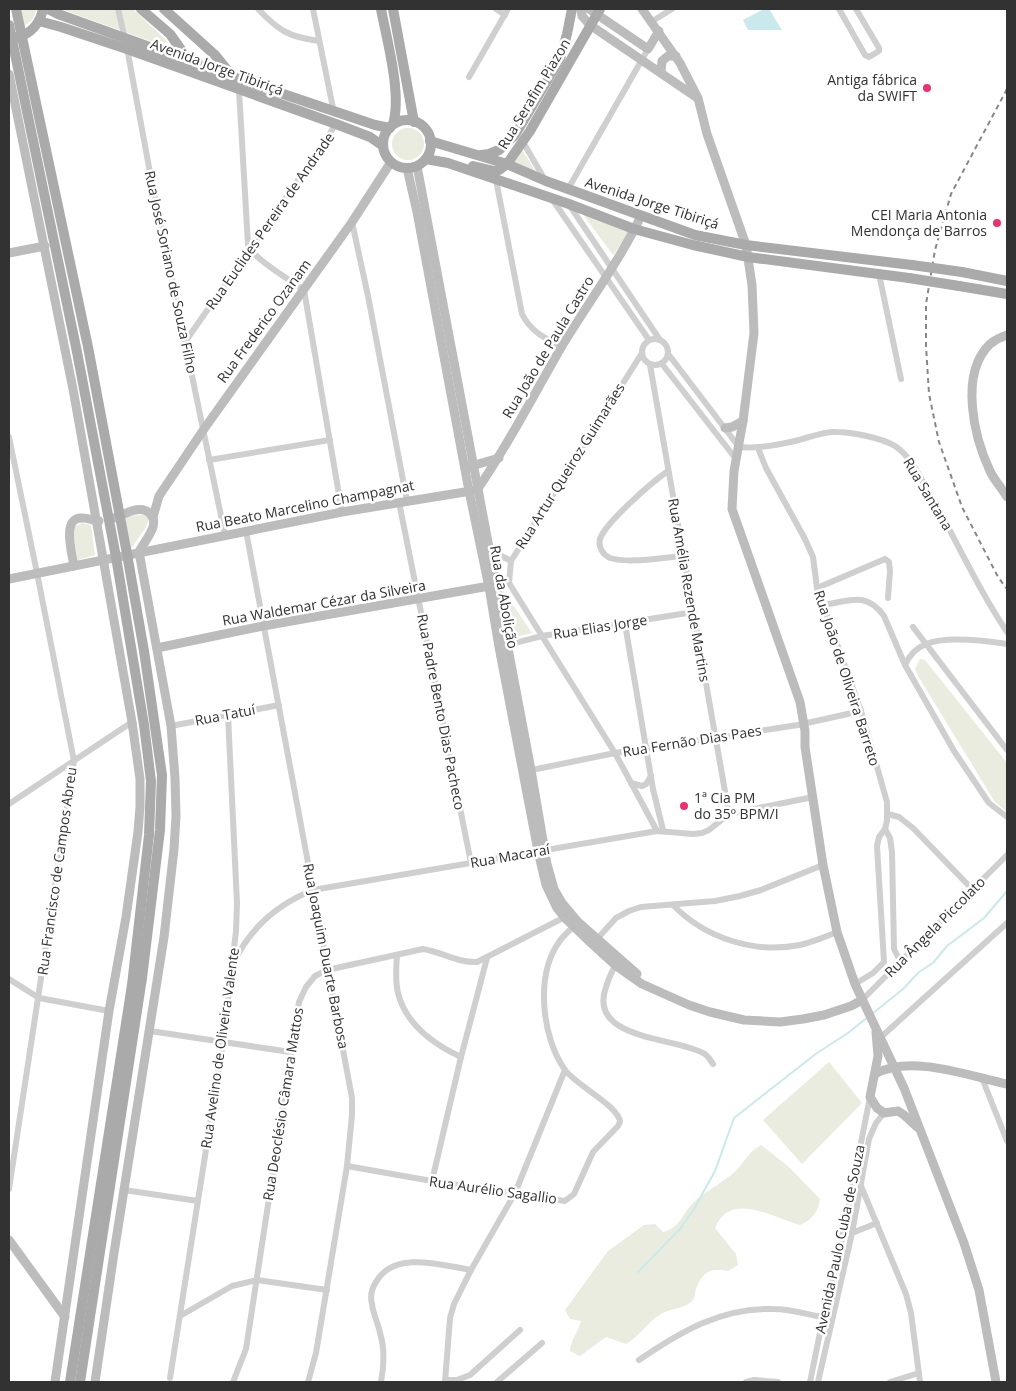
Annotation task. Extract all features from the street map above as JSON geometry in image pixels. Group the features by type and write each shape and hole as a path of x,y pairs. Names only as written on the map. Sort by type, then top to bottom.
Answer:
{"main road":[{"path":"16,9 88,346 127,554 159,746 162,775 160,830 142,978 80,1382"},
{"path":"10,39 22,36 34,28 39,21 43,9"},
{"name":"Avenida Jorge Tibiriçá","path":"48,9 166,53 188,66 240,90 370,137 383,146"},
{"path":"141,9 170,34 188,66"},
{"path":"164,9 214,55 233,77"},
{"path":"381,9 397,112 392,126 384,138 384,153 390,162 398,167 412,167 426,159 429,154 430,141 424,128 414,122 405,121 392,126"},
{"path":"393,9 414,122"},
{"path":"473,155 489,154 499,150 515,135 560,59 568,34 572,9"},
{"path":"581,9 582,16 590,25 698,98"},
{"path":"642,9 659,30 678,59 698,98 707,134 746,245 752,285 754,333 743,421 736,458 732,509 800,702 804,747 823,865 837,932 855,984 895,1066 964,1244 979,1290 996,1382"},
{"path":"595,11 648,49 659,30"},
{"name":"Rua Serafim Piazon","path":"448,163 465,164 494,171 507,164 523,142 590,25 595,11"},
{"name":"Avenida Jorge Tibiriçá","path":"39,21 127,49 233,77 375,125 392,126"},
{"path":"9,25 10,39 77,352 116,557 144,726 151,781 150,817 132,985 70,1382"},
{"path":"166,53 171,41 170,34"},
{"path":"664,75 660,64 662,61 668,56 678,59"},
{"path":"664,75 676,74 680,67 678,59"},
{"path":"9,74 45,246 132,722 140,779 140,807 126,917 109,1011 55,1382"},
{"name":"Avenida Jorge Tibiriçá","path":"430,141 507,164 546,181 695,235 746,245 912,265 1007,281"},
{"name":"Avenida Jorge Tibiriçá","path":"426,159 448,163 634,229 693,245 748,257 909,278 1007,294"},
{"name":"Rua Frederico Ozanam","path":"139,552 153,527 152,517 159,496 204,429 352,222 390,162"},
{"name":"Rua da Abolição","path":"412,167 417,212 492,586 508,645 546,885 557,908 642,984 710,1012 744,1020 780,1022 817,1016 864,1004"},
{"name":"Rua João de Paula Castro","path":"473,490 499,458 562,347 612,267 641,216"},
{"path":"9,253 45,246"},
{"path":"1007,335 989,345 980,358 972,385 973,411 982,452 991,473 1007,496"},
{"path":"725,428 732,427 743,421"},
{"path":"469,467 499,458"},
{"name":"Rua da Abolição","path":"473,490 488,549 499,647 527,771"},
{"name":"Rua Beato Marcelino Champagnat","path":"139,552 342,512 473,490"},
{"name":"Rua Frederico Ozanam","path":"74,566 70,526 75,520 79,518 96,521 108,520 130,511 142,509 159,496"},
{"path":"142,509 150,513 152,517"},
{"path":"148,536 156,548"},
{"path":"9,579 139,552 171,726 176,816 174,850 164,937 96,1382"},
{"name":"Rua Waldemar Cézar da Silveira","path":"157,648 263,626 492,586"},
{"name":"Rua da Abolição","path":"575,924 597,939 617,962"},
{"path":"874,1026 878,1056 870,1097 877,1108 884,1113 898,1111 908,1118 922,1133"},
{"path":"875,1074 895,1066 913,1066 945,1070 1007,1084"},
{"path":"898,1111 908,1098"},
{"path":"9,1240 13,1251 65,1317"},
{"path":"46,1291 53,1297 64,1295 70,1283"}],"street":[{"name":"Rua José Soriano de Souza Filho","path":"118,9 225,535"},
{"path":"258,9 284,32 294,37 320,41"},
{"path":"313,9 336,124"},
{"path":"469,77 507,12 496,9"},
{"path":"651,22 672,9"},
{"path":"838,9 865,55 869,57 879,51 879,48 856,9"},
{"path":"568,189 648,49"},
{"path":"240,90 247,236 250,250 304,290 342,512"},
{"name":"Rua Euclides Pereira de Andrade","path":"185,342 336,124"},
{"path":"523,142 546,181"},
{"path":"496,180 522,314 531,329 543,338 562,347"},
{"path":"551,198 649,340"},
{"path":"568,204 660,340 666,344 669,355 739,447"},
{"name":"Rua Padre Bento Dias Pacheco","path":"352,222 368,296 420,600 471,863"},
{"path":"879,274 901,379"},
{"path":"660,340 649,340 643,346 644,360 650,365 662,364 669,355"},
{"name":"Rua Artur Queiroz Guimarães","path":"542,636 509,583 512,560 642,353"},
{"path":"662,364 736,458"},
{"name":"Rua Amélia Rezende Martins","path":"650,365 729,814"},
{"name":"Rua Santana","path":"739,447 758,448 836,432 867,437 895,446 908,457 942,514 996,616 1007,632"},
{"name":"Rua Francisco de Campos Abreu","path":"9,438 74,761 9,1189"},
{"path":"209,460 330,440"},
{"name":"Rua João de Oliveira Barreto","path":"758,448 766,468 813,557 817,588 861,712 887,802 888,814 885,829 879,838 877,846 885,976"},
{"path":"668,471 642,492 607,528 600,538 599,544 602,552 609,558 626,560 684,556"},
{"name":"Rua Joaquim Duarte Barbosa","path":"246,531 352,1098 347,1166 316,1353 308,1382"},
{"path":"488,549 512,560"},
{"path":"817,588 885,560 889,562 890,571 888,598"},
{"path":"824,605 863,599 876,605 884,616 904,665 954,751 989,803 1007,817"},
{"name":"Rua Elias Jorge","path":"508,645 542,636 694,612"},
{"path":"625,624 660,831"},
{"path":"913,627 1007,750"},
{"path":"542,636 615,753 660,831"},
{"path":"904,665 908,657 926,644 951,640 984,640 1007,644"},
{"name":"Rua Tatuí","path":"171,726 279,705"},
{"name":"Rua Fernão Dias Paes","path":"527,771 615,753 801,724 861,712"},
{"name":"Rua Avelino de Oliveira Valente","path":"170,1378 223,1042 236,930 237,903 228,715"},
{"path":"9,804 132,722"},
{"path":"631,783 642,786 646,784 651,776"},
{"name":"Rua Macaraí","path":"232,966 241,949 273,911 293,898 312,890 660,831 702,833 709,830 729,814 813,797"},
{"path":"888,814 899,816 913,828 973,890"},
{"name":"Rua João de Oliveira Barreto","path":"885,829 890,838 892,852 894,949 900,961"},
{"name":"Rua Ângela Piccolato","path":"864,1004 885,976 1007,855"},
{"path":"597,939 616,918 628,911 641,907 673,905 740,896 761,890 823,865"},
{"path":"673,905 685,918 702,929 739,943 761,947 799,945 837,932"},
{"name":"Rua Deoclésio Câmara Mattos","path":"233,1382 246,1349 290,1052 299,1002 306,987 315,976 327,970 424,950 440,952 467,963 476,962 488,958 567,916"},
{"path":"881,1037 1007,923"},
{"path":"520,1330 470,1375 463,1379 446,1381 450,1318 454,1304 515,1193 565,1070 550,1037 545,1016 544,991 553,954 559,942 575,924"},
{"path":"397,955 396,982 398,994 409,1017 418,1029 432,1041 461,1057"},
{"path":"432,1181 461,1057 488,958"},
{"path":"617,962 604,992 603,1003 607,1015 613,1022 638,1034 703,1053 713,1064"},
{"path":"855,984 873,973 884,962"},
{"path":"9,979 38,998 109,1011"},
{"path":"150,1031 290,1052"},
{"name":"Rua Aurélio Sagallio","path":"347,1166 432,1181 565,1200 574,1194 591,1155 620,1122 613,1108 578,1083 565,1070"},
{"path":"982,1078 1007,1141"},
{"name":"Avenida Paulo Cuba de Souza","path":"810,1382 870,1097"},
{"name":"Avenida Paulo Cuba de Souza","path":"818,1382 852,1233 870,1134 884,1113"},
{"path":"861,1186 898,1273 911,1314 920,1382"},
{"path":"124,1190 198,1201"},
{"path":"852,1233 877,1223"},
{"path":"382,1382 384,1350 371,1302 373,1286 378,1278 386,1269 395,1265 412,1262 471,1270"},
{"path":"180,1316 232,1286 257,1280 327,1290"},
{"path":"639,1360 679,1334 725,1314 749,1310 774,1309 831,1319"},
{"path":"497,1382 542,1343"},
{"path":"890,1382 919,1373"},
{"path":"746,1382 754,1380 778,1382"}],"shaded area":[{"path":"21,9 37,9 32,20 24,26"},
{"path":"61,9 133,9 166,40 167,44 164,46"},
{"path":"408,128 414,129 419,133 423,138 423,150 419,155 414,159 408,160 402,159 397,155 393,150 392,144 393,138 397,133 402,129"},
{"path":"520,147 536,172 511,161"},
{"path":"582,213 630,232 613,255"},
{"path":"145,515 149,519 146,527 131,549 125,516"},
{"path":"82,523 91,525 95,555 78,560 73,536 74,527"},
{"path":"500,586 532,633 507,639"},
{"path":"920,659 925,660 1007,763 1007,812 995,802 918,676 915,669"},
{"path":"829,1062 862,1103 802,1164 763,1120"},
{"path":"761,1145 789,1167 820,1199 818,1208 812,1218 800,1225 753,1210 741,1209 731,1211 722,1217 715,1228 736,1254 738,1265 728,1271 712,1270 708,1272 698,1283 694,1299 690,1303 656,1317 626,1344 606,1337 580,1356 570,1351 581,1321 570,1319 565,1310 608,1251 644,1225 655,1224 663,1232 669,1230 680,1220 693,1203 731,1175"}],"water":[{"path":"764,9 769,9 782,30 748,30 743,20"}],"waterway":[{"path":"872,1014 903,989 919,972 933,963 947,946 984,918 1007,891"},
{"path":"638,1272 680,1229 694,1209 715,1171 734,1118 817,1053 848,1033 868,1017"}],"railway":[{"path":"1007,89 951,194 935,250 926,304 929,394 939,442 962,507 998,577 1007,589"}],"place":[{"name":"Antiga fábrica da SWIFT","path":"927,88"},
{"name":"CEI Maria Antonia Mendonça de Barros","path":"997,223"},
{"name":"1ª Cia PM do 35º BPM/I","path":"684,806"}]}
